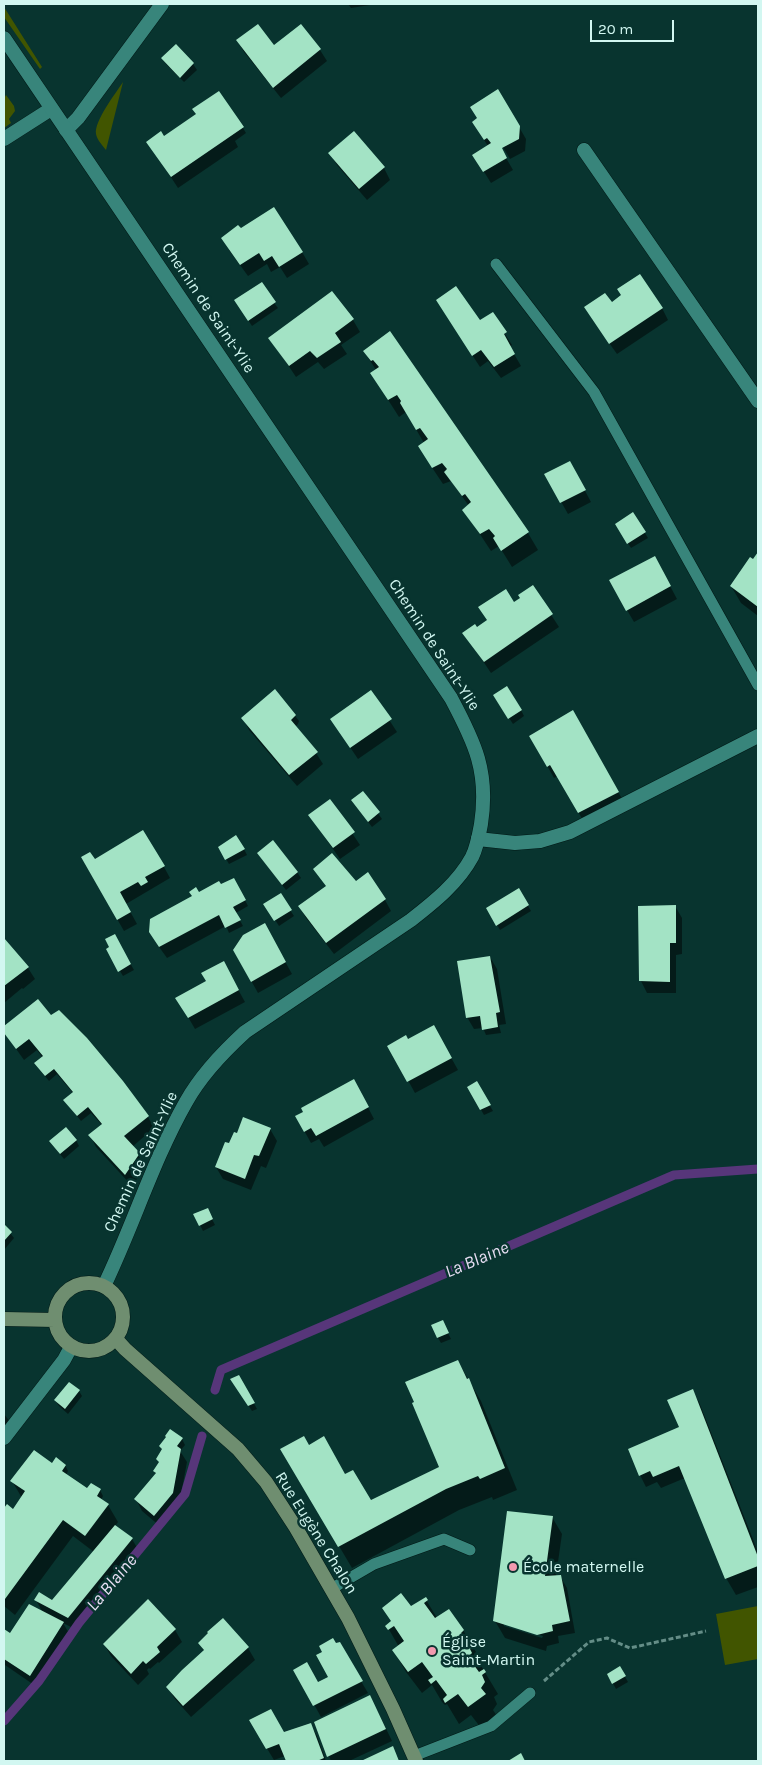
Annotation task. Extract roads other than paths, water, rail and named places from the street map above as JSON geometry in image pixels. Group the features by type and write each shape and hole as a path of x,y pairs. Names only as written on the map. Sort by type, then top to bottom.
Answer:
{"main road":[{"path":"86,1283 104,1286 111,1291 122,1305 123,1323 116,1339 100,1350 90,1352 72,1347 60,1335 55,1320 58,1303 70,1290 86,1283"},
{"path":"4,1319 55,1320"},
{"name":"Rue Eugène Chalon","path":"116,1339 238,1449 266,1482 296,1528 348,1618 394,1709 415,1759"}],"street":[{"path":"66,130 78,118 162,4"},
{"name":"Chemin de Saint-Ylie","path":"4,38 451,698 471,735 482,773 484,792 483,811 473,856 462,872 437,900 412,920 245,1032 222,1053 205,1074 186,1101 158,1160 104,1286"},
{"path":"4,139 51,109"},
{"path":"584,150 758,401"},
{"path":"478,839 514,844 540,841 570,832 758,736"},
{"path":"4,1438 72,1347"}],"lane":[{"path":"496,264 594,392 758,685"},
{"path":"331,1589 374,1564 444,1539 470,1550"},
{"path":"415,1759 491,1726 530,1693"}],"waterway":[{"name":"La Blaine","path":"215,1390 221,1370 674,1175 758,1169"},
{"name":"La Blaine","path":"4,1721 39,1681 79,1623 185,1494 202,1436"}],"place":[{"name":"École maternelle","path":"513,1567"},
{"name":"Église Saint-Martin","path":"432,1651"}]}
